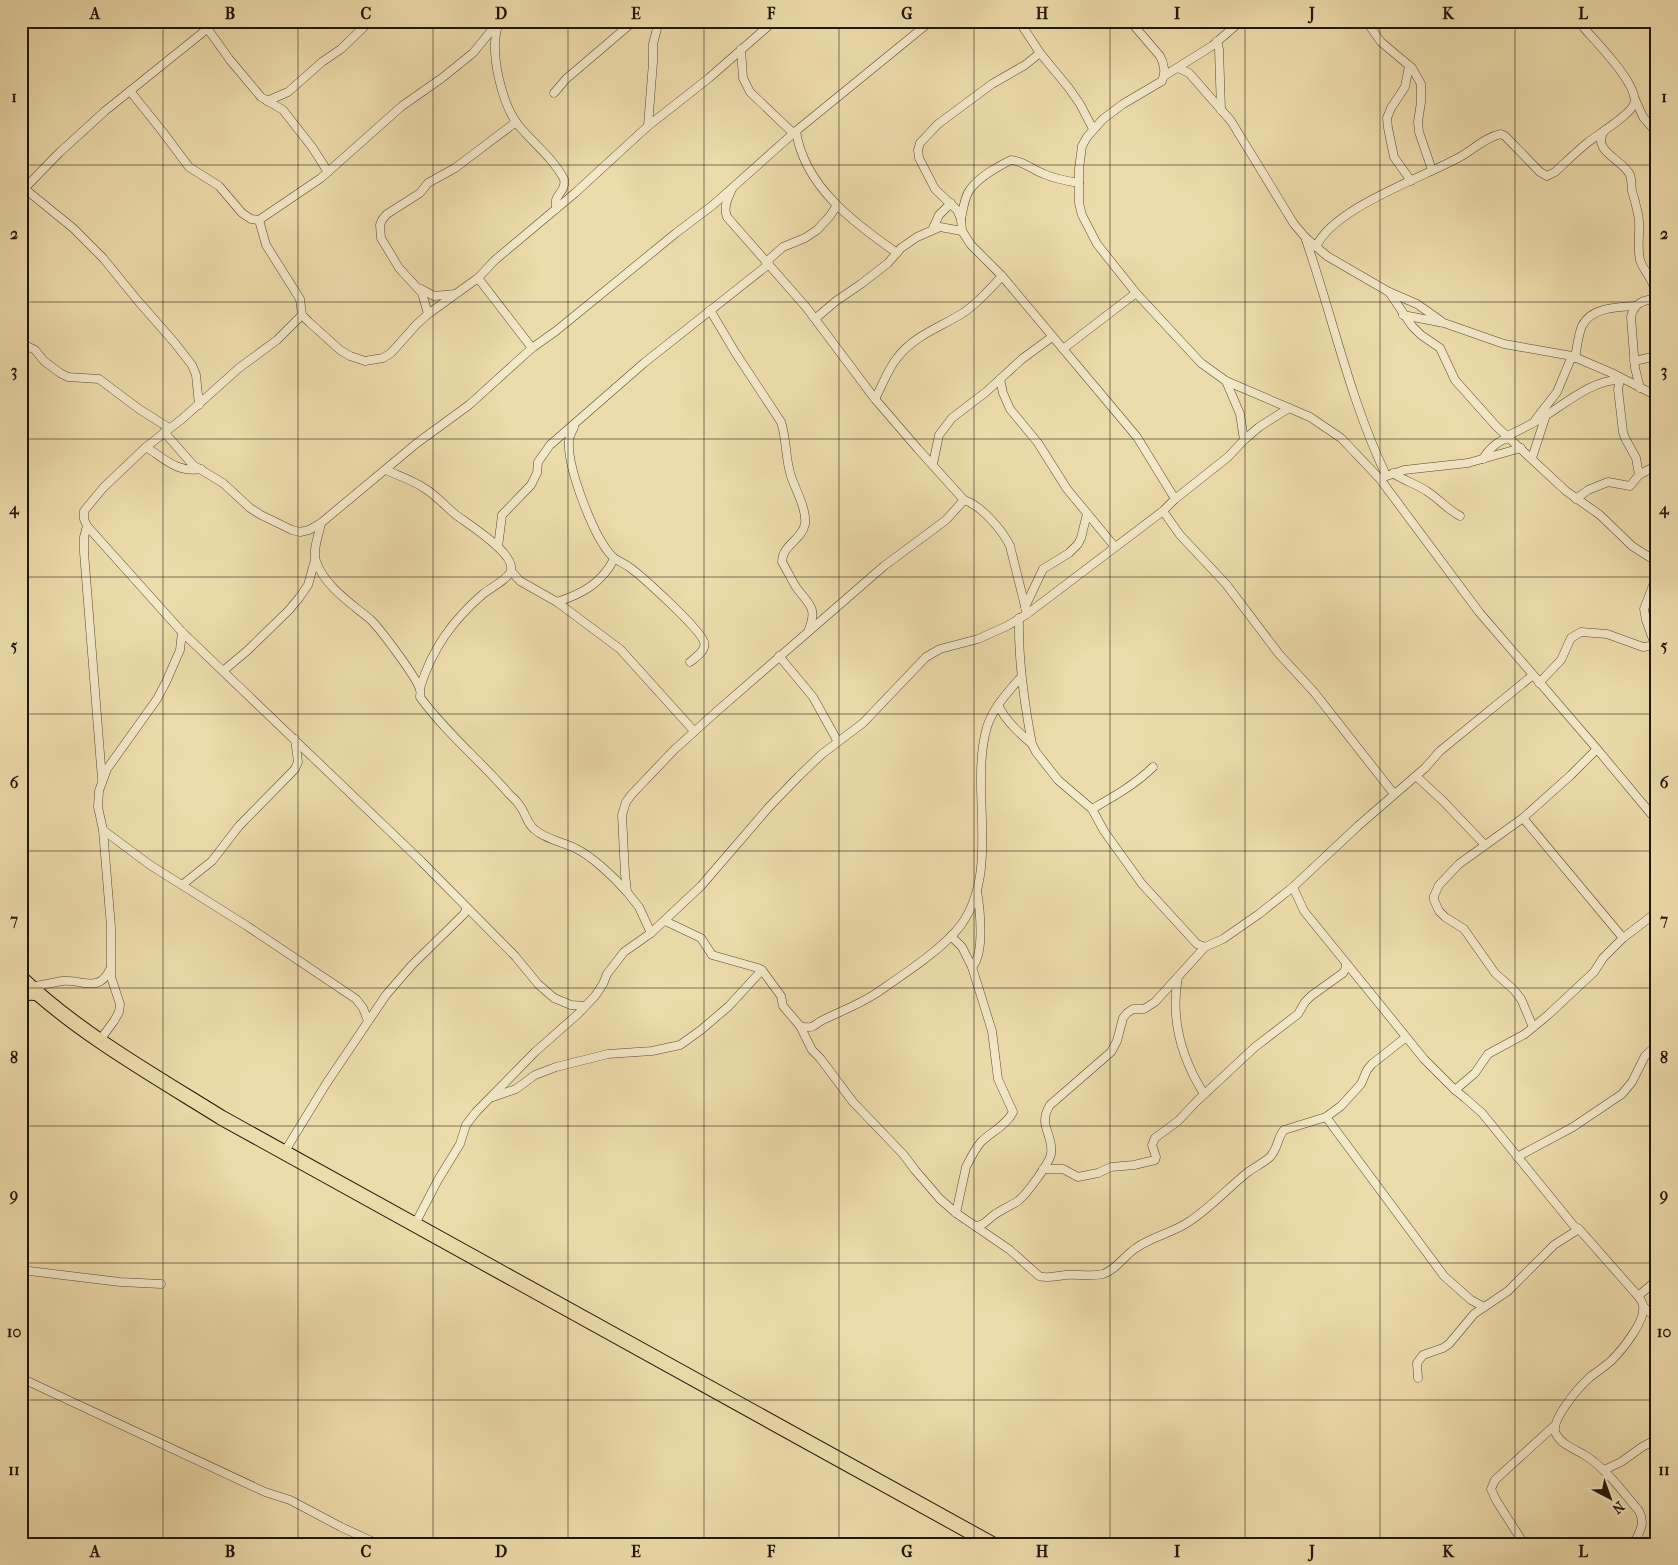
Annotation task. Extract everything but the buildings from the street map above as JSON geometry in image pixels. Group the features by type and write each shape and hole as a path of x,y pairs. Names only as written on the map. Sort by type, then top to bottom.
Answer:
{"highway":[{"path":"28,989 100,1040 222,1118 285,1151 992,1544"}],"street":[{"path":"202,21 230,60 261,96 282,110 312,147 328,172"},
{"path":"199,405 196,375 192,366 174,342 103,258 73,228 23,190 105,111 217,21"},
{"path":"267,101 288,92 322,62 341,49 370,21"},
{"path":"130,91 189,167 219,186 242,213 251,220 259,220 328,172 402,106 442,78 473,52 499,21"},
{"path":"499,21 495,35 497,64 505,101 516,122 540,148 564,179 565,183 557,199 556,209"},
{"path":"554,93 566,79 634,21"},
{"path":"648,126 654,62 653,44 659,21"},
{"path":"259,220 266,245 300,299 302,315 340,350 358,360 372,361 383,358 391,353 428,314 478,278 508,248 556,209 648,126 682,100 774,21"},
{"path":"21,343 35,350 44,361 68,377 98,379 166,430 193,465 224,483 250,508 292,530 300,532 308,530 321,523 417,443 469,405 532,348 556,331 732,189 794,132 931,21"},
{"path":"1018,21 1040,54 1080,104 1093,128"},
{"path":"1130,21 1160,56 1163,61 1164,76 1162,81 1123,104 1093,128 1086,137 1082,146 1079,203 1089,231 1136,293 1201,363 1226,381 1310,417 1340,438 1386,476 1403,480 1430,493 1446,508 1460,516"},
{"path":"1164,76 1217,42 1241,21"},
{"path":"1366,21 1381,42 1409,66 1421,84 1419,132 1432,170"},
{"path":"1581,21 1584,28 1619,68 1643,117 1657,133"},
{"path":"1217,42 1222,110"},
{"path":"741,50 744,78 750,92 794,132 802,158 818,182 837,205 864,230 896,253"},
{"path":"961,219 957,210 935,188 922,166 918,150 920,143 927,134 957,108 1040,54"},
{"path":"1409,66 1404,87 1387,118 1394,157 1411,181"},
{"path":"1178,68 1188,73 1231,121 1294,224 1306,238 1341,266 1389,292 1417,304 1444,323"},
{"path":"1316,247 1319,239 1331,226 1367,202 1459,158 1491,137 1501,134 1510,140 1540,172 1548,176 1623,117 1633,107 1634,97"},
{"path":"428,314 426,300 418,287 400,268 384,244 380,232 382,220 387,214 420,193 428,182 455,168 516,122"},
{"path":"1532,424 1557,392 1574,357 1583,324 1603,309 1636,306 1644,301 1655,298 1654,286 1641,262 1639,222 1630,176 1625,168 1603,148 1602,134 1608,127"},
{"path":"1079,184 1056,179 1025,164 1011,160 989,173 970,191 965,200 961,219 962,231 971,245 1002,276 1137,436 1175,499"},
{"path":"732,189 726,206 725,212 727,217 816,318 875,399 918,450 933,464 964,500 987,515 1006,538 1010,546 1026,611"},
{"path":"933,228 939,215 951,203"},
{"path":"498,546 502,515 531,485 537,473 538,462 543,453 588,411 644,363 768,263 783,247 806,238 817,230 837,205"},
{"path":"816,318 836,301 862,284 917,237 933,228 946,227 962,231"},
{"path":"1306,238 1365,426 1386,476 1479,612 1597,748 1657,821"},
{"path":"875,399 896,359 908,347 924,334 976,303 1002,276"},
{"path":"478,278 532,348"},
{"path":"418,287 434,296 455,294"},
{"path":"1389,292 1403,316 1421,335 1440,348 1455,380 1496,426 1576,499 1600,516 1632,546 1657,562"},
{"path":"1063,349 1136,293"},
{"path":"1636,306 1631,317 1631,336 1640,388"},
{"path":"710,310 781,422 788,467 802,507 805,522 803,531 784,550 782,562 794,584 811,605 813,620 808,631"},
{"path":"302,315 276,340 146,447 88,504 84,511 84,519 87,526 182,632 467,908 515,956 545,990 560,1001 571,1005 585,1006"},
{"path":"1403,316 1444,323 1504,344 1574,357 1651,394 1657,394"},
{"path":"933,464 937,441 944,428 960,411 975,401 1022,359 1052,337"},
{"path":"1634,361 1657,356"},
{"path":"1483,459 1490,450 1503,440 1589,389 1609,379 1620,378"},
{"path":"1620,378 1618,389 1623,432 1636,458 1639,475"},
{"path":"1000,379 1003,393 1010,409 1038,443 1067,489 1115,547"},
{"path":"1226,381 1240,414 1244,440"},
{"path":"416,1224 438,1180 460,1144 466,1125 476,1112 535,1052 585,1006 603,984 607,974 624,952 652,933 701,886 769,807 816,759 876,710 926,657 940,649 978,639 1008,626 1163,512 1175,499 1228,457 1259,427 1289,408"},
{"path":"1532,458 1546,415"},
{"path":"575,425 569,441 572,469 593,526 614,559 638,575 696,629 704,641 704,646 700,653 690,662"},
{"path":"146,447 177,467 189,471 201,469"},
{"path":"1386,476 1411,469 1454,465 1483,459 1521,448"},
{"path":"1576,499 1588,490 1608,482 1630,486 1639,475 1657,465"},
{"path":"386,470 426,488 498,546 510,562 511,572 520,581 557,602 620,649 694,731"},
{"path":"627,892 624,874 622,822 626,802 657,767 694,731 904,550 946,520 964,500"},
{"path":"1163,512 1180,535 1226,584 1279,654 1314,692 1394,794"},
{"path":"1026,611 1044,569 1069,554 1078,544 1087,514"},
{"path":"223,671 248,650 289,610 308,585 315,560 315,549 321,523"},
{"path":"87,526 84,537 84,552 102,781 98,807 103,830 111,927 110,969 120,1004 119,1012 100,1040"},
{"path":"557,602 579,595 593,586 614,559"},
{"path":"315,560 326,579 373,622 406,664 420,688"},
{"path":"511,572 489,589 454,622 425,671 420,688 420,697 440,724 470,751 476,760 506,790 522,809 533,828 540,833 576,848 598,862 639,907 652,933"},
{"path":"1540,683 1561,660 1571,638 1581,632 1608,634 1643,647 1656,645 1646,620 1644,609 1657,575"},
{"path":"1019,618 1020,677 1032,744 1036,752 1058,780 1092,809 1104,831 1142,884 1196,944 1205,946"},
{"path":"102,781 107,770 157,699 180,650 182,632"},
{"path":"779,656 813,697 838,742"},
{"path":"975,1226 985,1224 994,1215 1020,1200 1043,1169 1050,1159 1052,1151 1045,1119 1046,1112 1050,1105 1111,1052 1127,1013 1132,1009 1144,1009 1155,1002 1205,946 1223,939 1293,887 1416,776 1440,751 1533,675"},
{"path":"972,967 977,962 979,954 977,890 981,861 982,760 987,728 998,705 1020,677"},
{"path":"998,705 1013,727 1032,744"},
{"path":"182,885 212,861 239,826 295,768 298,762 295,740"},
{"path":"1533,1027 1521,999 1495,973 1469,934 1439,911 1434,900 1436,891 1459,864 1523,818 1571,775 1597,748"},
{"path":"1092,809 1145,775 1153,767"},
{"path":"1416,776 1485,845"},
{"path":"1523,818 1623,938"},
{"path":"103,830 136,855 356,999 363,1008 368,1021"},
{"path":"1293,887 1304,911 1405,1038 1455,1090 1482,1113 1574,1226 1579,1229 1638,1296 1644,1307 1657,1319"},
{"path":"800,1026 808,1028 865,1001 916,966 951,936 965,918 977,890"},
{"path":"285,1151 326,1084 386,995 407,971 464,914 467,908"},
{"path":"1455,1090 1475,1073 1488,1054 1526,1034 1588,977 1603,958 1623,938 1657,912"},
{"path":"665,921 701,938 712,954 762,970 781,996 783,1006 800,1026 812,1050 853,1102 903,1154 929,1186 956,1213 1005,1246 1039,1276 1044,1278 1065,1275 1094,1275 1110,1270 1135,1248 1156,1236 1190,1222 1247,1173 1270,1156 1276,1150 1280,1135 1284,1130 1326,1117 1341,1106 1361,1084 1372,1064 1405,1038"},
{"path":"951,936 962,947 972,967 992,1031 998,1079 1013,1112 1002,1126 981,1142 966,1167 956,1213"},
{"path":"1043,1169 1063,1169 1078,1177 1098,1173 1111,1167 1134,1165 1155,1160 1156,1157 1152,1145 1155,1138 1178,1121 1204,1094 1268,1036 1298,1014 1311,996 1343,973 1346,964"},
{"path":"28,989 69,981 95,984 107,976 110,969"},
{"path":"491,1098 516,1089 535,1075 556,1067 608,1054 652,1051 680,1045 729,1006 762,970"},
{"path":"1178,978 1175,994 1177,1028 1187,1064 1204,1094"},
{"path":"1517,1157 1573,1127 1622,1094 1632,1082 1644,1056 1657,1045"},
{"path":"1326,1117 1386,1201 1402,1218 1444,1276 1471,1300 1484,1307"},
{"path":"1418,1378 1418,1363 1423,1355 1448,1344 1466,1322 1517,1282 1544,1252 1579,1229"},
{"path":"21,1270 120,1282 161,1284"},
{"path":"1638,1296 1657,1280"},
{"path":"1524,1544 1496,1500 1492,1489 1495,1480 1554,1426 1560,1412 1589,1378 1610,1361 1627,1341 1642,1317 1644,1307"},
{"path":"21,1378 265,1492 290,1500 378,1544"},
{"path":"1554,1426 1556,1434 1564,1442 1593,1460 1604,1470 1639,1511 1643,1518 1643,1524 1634,1544"},
{"path":"1604,1470 1621,1462 1635,1451 1657,1439"}]}
